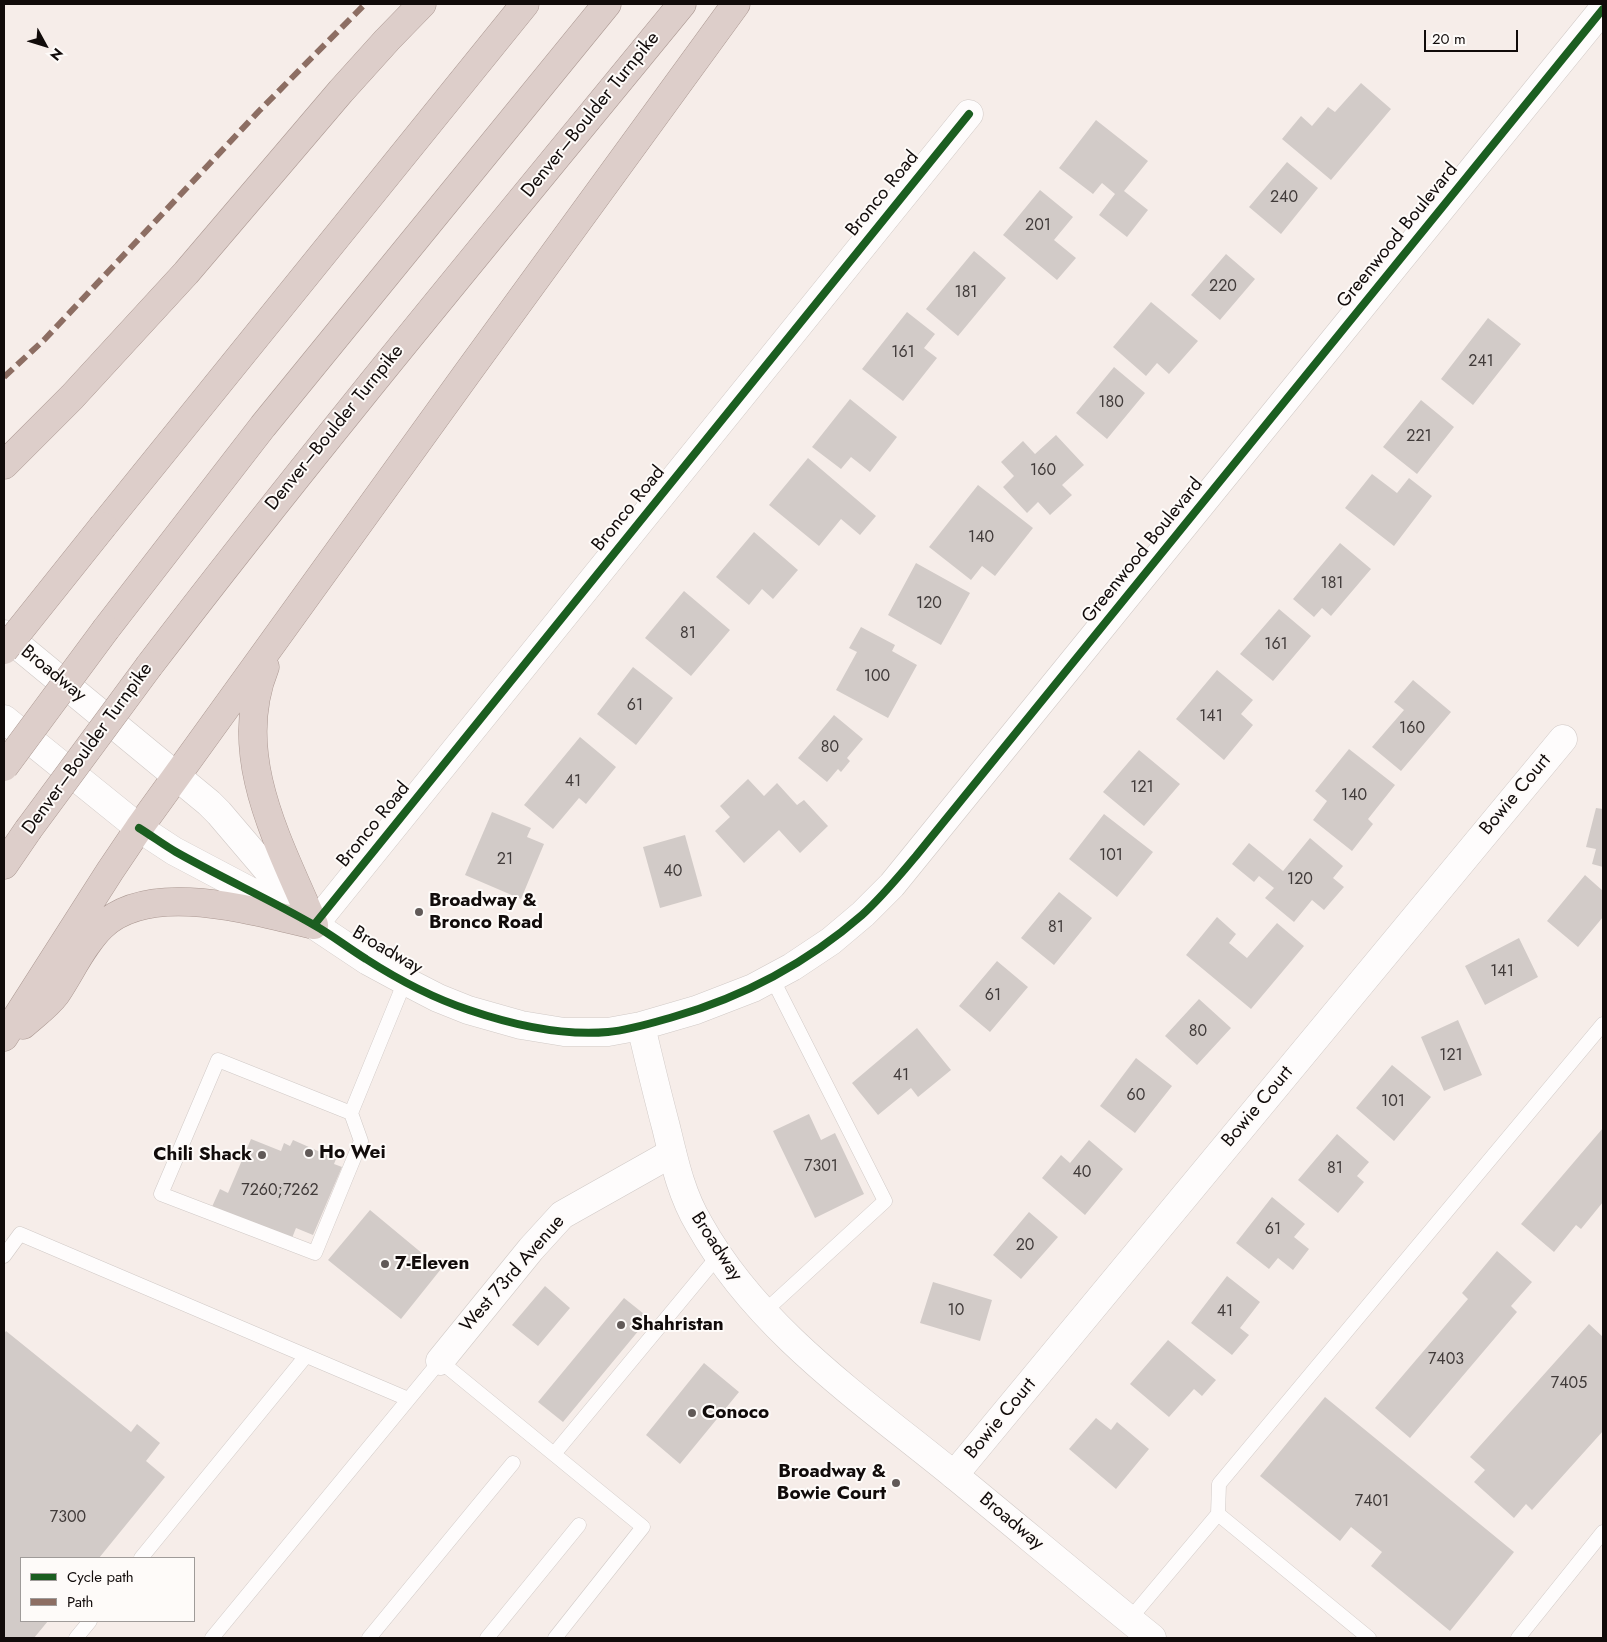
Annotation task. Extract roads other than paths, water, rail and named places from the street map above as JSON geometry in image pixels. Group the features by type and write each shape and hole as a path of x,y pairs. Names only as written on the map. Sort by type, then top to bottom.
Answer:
{"highway":[{"path":"4,465 72,397 186,273 341,91 422,4"},
{"path":"4,650 525,4"},
{"path":"4,767 106,629 263,426 607,4"},
{"name":"Denver–Boulder Turnpike","path":"4,865 149,666 229,561 412,333 682,4"},
{"path":"4,1037 139,828 736,4"},
{"path":"4,444 72,397"},
{"path":"282,632 261,677 256,696 252,718 254,764 259,788 269,818 314,925"},
{"path":"4,1044 55,995 91,938 102,926 118,914 157,903 184,902 234,907 314,925"}],"street":[{"name":"Greenwood Boulevard","path":"641,1026 696,1010 753,988 792,967 831,941 863,914 910,864 1603,9"},
{"name":"Bronco Road","path":"314,925 968,114"},
{"name":"Broadway","path":"4,634 177,775 219,813 314,925"},
{"name":"Broadway","path":"4,719 139,828 174,851 314,925 368,961 438,998 468,1010 521,1025 564,1032 608,1032 641,1026 682,1190 698,1223 718,1256 744,1289 780,1330 834,1379 1152,1638"},
{"name":"Bowie Court","path":"954,1475 1563,739"},
{"name":"West 73rd Avenue","path":"440,1361 530,1249 562,1215 672,1153"}],"lane":[{"path":"764,1312 885,1201 772,978"},
{"path":"351,1113 218,1060 161,1194 315,1253 361,1141 351,1113 405,982"},
{"path":"1129,1620 1218,1514 1219,1484 1603,1024"},
{"path":"4,1256 20,1234 408,1399"},
{"path":"554,1454 718,1256"},
{"path":"142,1557 306,1356"},
{"path":"212,1638 440,1361 643,1527 554,1638"},
{"path":"369,1638 513,1463"},
{"path":"1218,1514 1369,1638"},
{"path":"486,1638 579,1525"},
{"path":"1518,1638 1603,1532"},
{"path":"76,1638 89,1622"}],"place":[{"name":"Broadway & Bronco Road","path":"419,912"},
{"name":"Ho Wei","path":"309,1153"},
{"name":"Chili Shack","path":"262,1155"},
{"name":"7-Eleven","path":"385,1264"},
{"name":"Shahristan","path":"621,1325"},
{"name":"Conoco","path":"692,1413"},
{"name":"Broadway & Bowie Court","path":"896,1483"}]}
